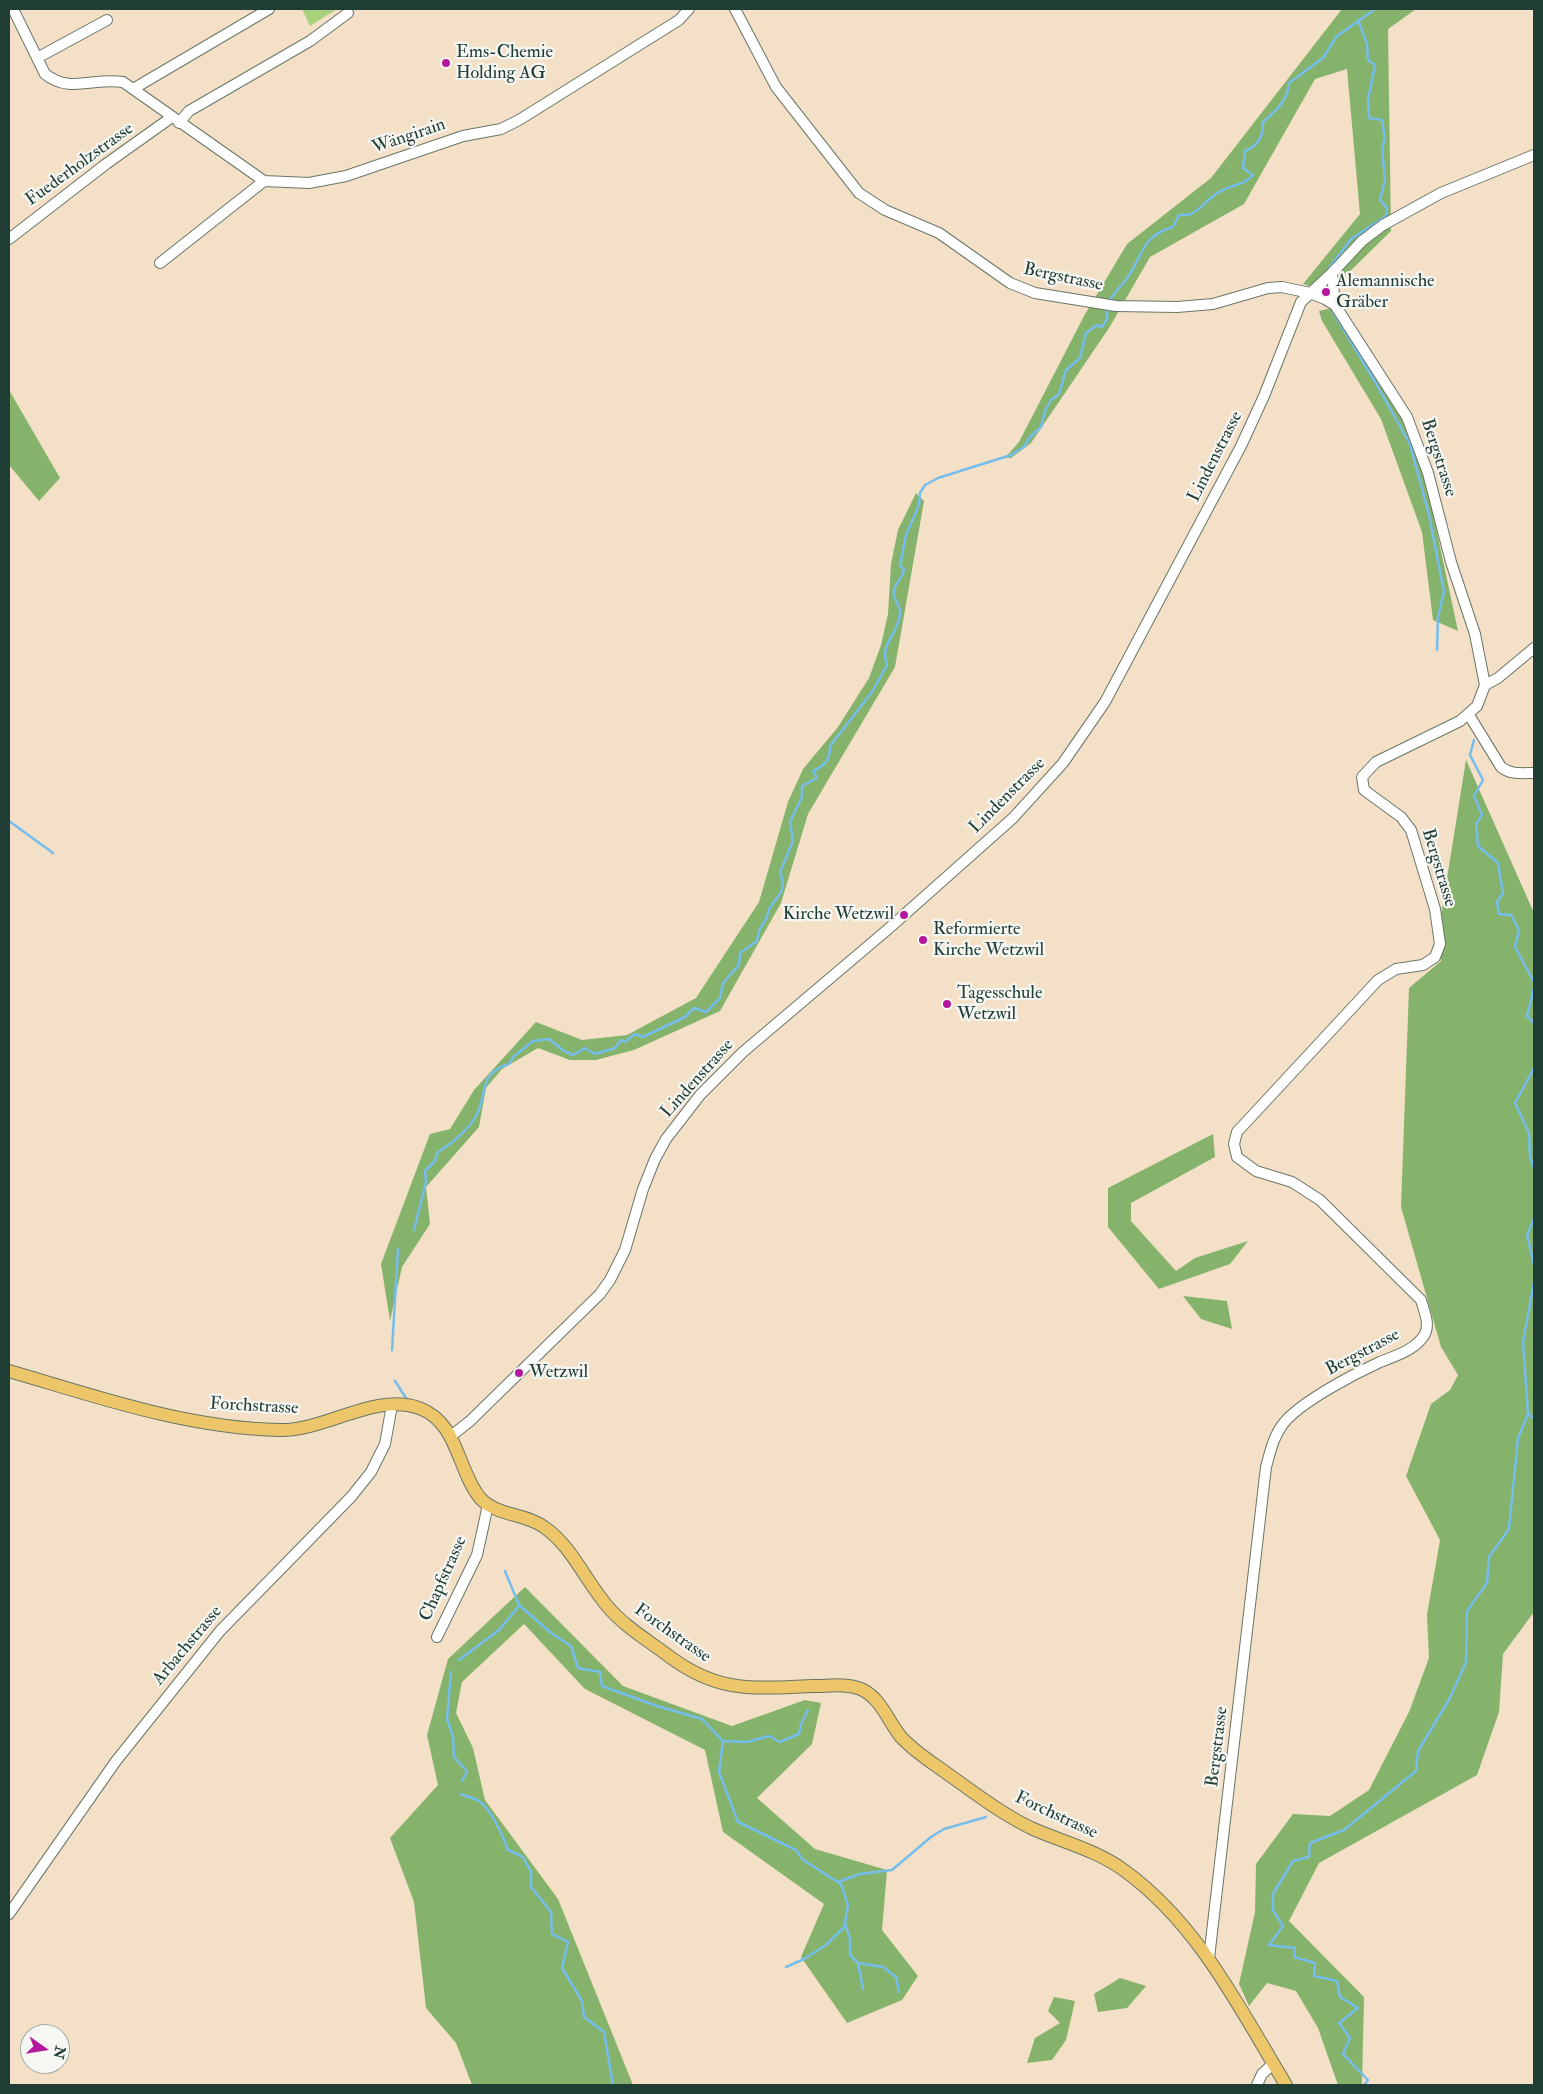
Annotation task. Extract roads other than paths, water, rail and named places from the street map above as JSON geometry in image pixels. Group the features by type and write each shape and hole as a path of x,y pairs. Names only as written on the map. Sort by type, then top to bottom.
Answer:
{"main road":[{"name":"Forchstrasse","path":"9,1371 142,1411 181,1419 247,1428 295,1430 312,1427 364,1409 392,1405 411,1406 422,1409 443,1425 451,1436 477,1493 488,1505 529,1519 543,1526 566,1548 593,1589 615,1615 673,1659 702,1677 732,1686 763,1688 846,1686 867,1692 877,1701 910,1746 964,1786 1024,1824 1095,1853 1124,1870 1172,1914 1209,1958 1269,2067 1286,2085"}],"street":[{"path":"13,9 45,74 54,82 69,85 109,80 123,82 264,180 160,263"},
{"path":"133,89 269,9"},
{"name":"Wängirain","path":"264,180 309,183 346,176 463,136 501,129 519,120 679,20 689,9"},
{"name":"Bergstrasse","path":"735,9 776,87 859,193 885,210 939,233 1010,283 1034,293 1116,306 1177,308 1213,304 1268,288 1282,287 1325,298 1335,305 1407,417 1428,473 1451,562 1475,634 1485,685 1477,706 1469,715 1450,727 1376,762 1362,777 1364,790 1401,817 1411,830 1417,845 1438,924 1440,944 1435,957 1422,965 1396,969 1378,980 1237,1132 1234,1144 1237,1157 1256,1171 1292,1182 1320,1200 1421,1300 1427,1319 1424,1334 1406,1352 1380,1362 1343,1381 1311,1401 1283,1424 1274,1441 1266,1467 1209,1958"},
{"name":"Fuederholzstrasse","path":"9,239 106,164 189,111 310,41 348,13"},
{"path":"37,58 107,20"},
{"name":"Lindenstrasse","path":"451,1436 470,1421 600,1294 610,1280 625,1250 643,1189 655,1159 666,1140 700,1095 718,1075 742,1052 888,930 1014,818 1043,787 1078,743 1105,702 1241,446 1264,396 1301,302 1362,241 1383,225 1441,193 1534,155"},
{"path":"1332,273 1335,305"},
{"path":"1485,685 1498,678 1534,648"},
{"path":"1469,715 1501,767 1507,772 1534,773"},
{"name":"Arbachstrasse","path":"9,1914 116,1761 214,1638 351,1497 371,1472 385,1444 392,1405"},
{"name":"Chapfstrasse","path":"437,1637 476,1555 488,1505"},
{"path":"1257,2085 1269,2067"}],"waterway":[{"path":"1109,303 1131,272 1143,249 1154,236 1173,227 1179,215 1191,214 1213,196 1226,188 1244,182 1253,175 1243,168 1245,151 1254,146 1259,140 1263,122 1284,100 1289,83 1323,58 1336,37 1375,9"},
{"path":"1327,271 1351,239 1386,216 1387,208 1380,200 1385,180 1382,148 1385,139 1382,120 1369,118 1368,100 1375,65 1368,60 1367,44 1358,20"},
{"path":"414,1230 426,1182 425,1171 435,1161 437,1153 469,1127 480,1107 485,1085 492,1073 509,1064 514,1056 533,1041 549,1039 564,1051 573,1055 585,1048 595,1054 615,1048 621,1040 625,1042 635,1034 643,1037 685,1017 694,1008 706,1012 720,998 723,983 739,965 740,953 757,941 769,909 781,892 783,884 780,872 793,841 790,822 802,797 802,786 817,778 813,771 826,762 830,746 872,692 887,665 885,657 887,644 899,621 900,613 894,591 904,570 900,565 906,535 919,505 920,493 925,485 938,478 1011,455 1024,447 1030,437 1041,427 1045,411 1051,400 1059,394 1066,370 1080,358 1086,333 1097,325 1102,327 1107,319 1107,308"},
{"path":"1333,312 1410,444 1429,515 1444,592 1438,617 1437,650"},
{"path":"1474,740 1470,755 1483,780 1474,796 1482,815 1476,824 1478,846 1498,863 1503,893 1497,902 1499,914 1511,915 1519,930 1515,947 1534,982"},
{"path":"9,821 53,853"},
{"path":"1534,988 1527,1016 1534,1023"},
{"path":"1534,1068 1515,1103 1529,1133 1530,1157 1534,1168"},
{"path":"1534,1219 1527,1235 1534,1265"},
{"path":"392,1350 398,1249"},
{"path":"1364,2085 1368,2080 1343,2054 1350,2038 1339,2023 1358,2008 1340,1997 1337,1981 1314,1976 1315,1963 1294,1957 1295,1948 1269,1945 1283,1926 1273,1910 1273,1894 1293,1861 1309,1857 1310,1843 1344,1830 1416,1771 1418,1751 1450,1698 1466,1662 1467,1611 1487,1583 1489,1557 1509,1529 1518,1438 1528,1414 1523,1342 1534,1282"},
{"path":"395,1381 406,1398"},
{"path":"1528,1414 1534,1418"},
{"path":"505,1571 519,1605 551,1633 571,1646 578,1668 600,1672 602,1686 657,1706 702,1719 723,1741 719,1772 738,1822 796,1850 803,1860 841,1884 848,1905 845,1923 850,1939 850,1955 858,1963 883,1967 896,1977 899,1992"},
{"path":"459,1660 499,1630 519,1606"},
{"path":"451,1672 447,1719 453,1737 454,1757 467,1771 462,1781"},
{"path":"723,1741 747,1742 769,1736 780,1742 799,1734 801,1724 808,1710"},
{"path":"460,1794 477,1800 483,1805 496,1823 508,1850 523,1857 531,1872 531,1887 551,1912 552,1934 568,1942 562,1968 582,2001 584,2017 604,2032 613,2085"},
{"path":"838,1882 860,1874 892,1870 931,1837 944,1829 986,1817"},
{"path":"786,1967 804,1959 826,1945 846,1925"},
{"path":"858,1963 863,1989"}],"place":[{"name":"Ems-Chemie Holding AG","path":"446,63"},
{"name":"Alemannische Gräber","path":"1326,292"},
{"name":"Kirche Wetzwil","path":"904,915"},
{"name":"Reformierte Kirche Wetzwil","path":"923,940"},
{"name":"Tagesschule Wetzwil","path":"947,1004"},
{"name":"Wetzwil","path":"519,1373"}]}
